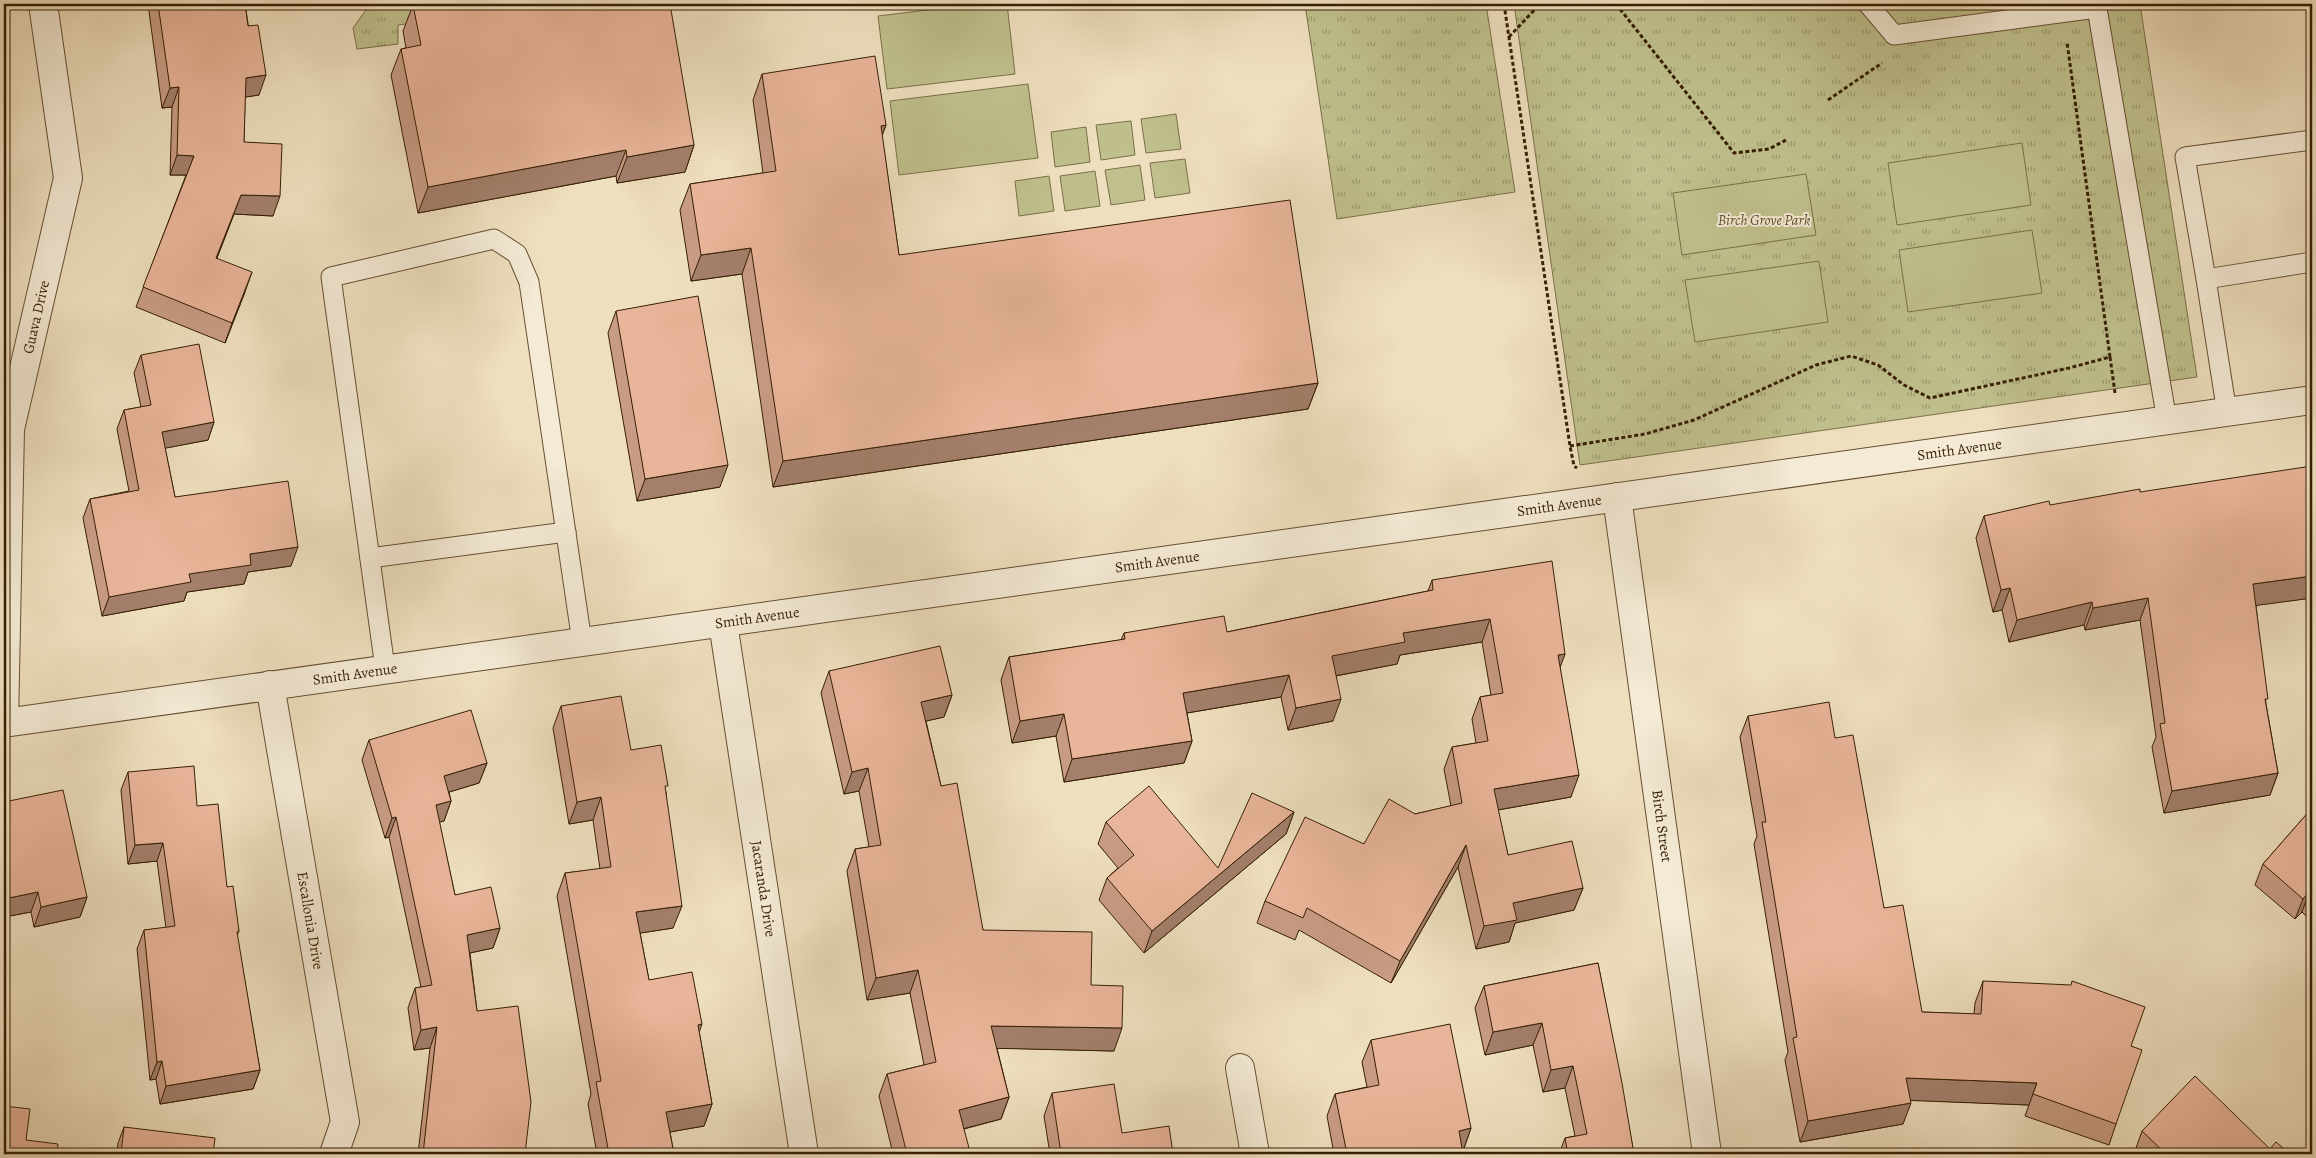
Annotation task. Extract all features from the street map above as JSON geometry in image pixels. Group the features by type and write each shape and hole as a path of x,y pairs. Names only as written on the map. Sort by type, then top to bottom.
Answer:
{"street":[{"name":"Guava Drive","path":"4,723 10,429 68,178 43,4"},
{"name":"Smith Avenue","path":"4,723 386,668 723,624 1617,497 2167,422 2312,400"},
{"name":"Birch Street","path":"1617,497 1707,1154"},
{"name":"Jacaranda Drive","path":"723,624 804,1154"},
{"name":"Escallonia Drive","path":"270,685 344,1122 334,1154"},
{"path":"1240,1068 1254,1154"}],"lane":[{"path":"1868,4 1894,35 2098,6 2167,422"},
{"path":"2227,413 2185,157 2312,140"},
{"path":"386,668 331,277 494,239 517,254 529,282 582,642"},
{"path":"2206,279 2312,262"},
{"path":"370,558 566,532"}],"path":[{"path":"1504,4 1574,466 1617,497"},
{"path":"1509,37 1540,4"},
{"path":"1616,4 1734,153 1769,149 1788,140"},
{"path":"1570,446 1645,434 1694,420 1816,365 1851,356 1878,365 1904,385 1930,398 2069,368 2110,357 2063,12"},
{"path":"1828,100 1882,63 1876,56"}],"green space":[{"path":"370,4 454,4 455,17 398,25 398,44 357,49 353,28"},
{"path":"976,4 1007,4 1015,74 887,89 878,16"},
{"path":"1305,4 1486,4 1515,192 1337,219"},
{"name":"Birch Grove Park","path":"1514,4 2140,4 2197,377 1580,465"},
{"path":"1028,84 1038,158 899,175 890,101"},
{"path":"1176,114 1181,149 1146,153 1141,119"},
{"path":"1131,121 1135,155 1101,160 1096,125"},
{"path":"1086,127 1090,162 1055,167 1051,132"},
{"path":"2022,143 2031,205 1897,225 1888,163"},
{"path":"1185,159 1190,193 1155,198 1150,163"},
{"path":"1140,165 1145,200 1111,205 1105,170"},
{"path":"1095,171 1100,206 1065,211 1060,176"},
{"path":"1806,174 1816,235 1682,255 1673,193"},
{"path":"1049,176 1054,211 1019,216 1015,181"},
{"path":"2032,230 2042,293 1908,312 1899,250"},
{"path":"1819,261 1828,322 1695,342 1685,280"}],"building":[{"path":"158,4 245,4 248,26 258,25 266,75 246,78 244,142 282,144 280,196 241,195 216,258 252,272 232,323 143,287 194,156 177,155 179,87 170,88"},
{"path":"670,4 694,145 627,157 626,150 428,187 401,49 421,45 413,5"},
{"path":"875,56 886,125 881,126 899,255 1290,200 1318,383 783,461 751,248 701,255 690,184 776,171 762,74"},
{"path":"698,296 728,465 645,479 616,311"},
{"path":"199,344 214,422 162,432 175,497 288,481 298,547 250,554 251,565 189,574 191,582 109,597 90,499 139,490 124,410 151,405 141,355"},
{"path":"2312,466 2312,576 2253,584 2268,699 2265,699 2278,773 2172,791 2160,724 2165,723 2148,598 2093,608 2092,602 2017,620 2010,588 2001,590 1984,516 2049,501 2050,505 2140,489 2140,492"},
{"path":"1552,561 1565,654 1558,655 1579,775 1494,789 1508,855 1572,841 1583,888 1513,903 1517,920 1484,926 1466,845 1400,961 1307,908 1303,918 1265,901 1305,817 1364,844 1389,799 1415,814 1462,803 1452,747 1488,741 1480,697 1503,693 1490,619 1403,633 1405,642 1332,656 1341,699 1296,708 1289,675 1183,693 1192,741 1072,759 1064,714 1020,721 1009,657 1125,639 1124,633 1224,616 1227,632 1433,590 1432,580"},
{"path":"940,646 952,695 921,702 941,786 957,783 983,930 1092,932 1091,985 1123,986 1122,1028 991,1026 1009,1097 959,1110 969,1148 943,1154 907,1154 887,1074 936,1062 918,970 876,978 855,849 881,845 868,768 852,772 829,671"},
{"path":"621,696 631,750 661,745 668,786 665,786 682,906 636,912 649,980 692,972 702,1024 698,1025 712,1104 666,1112 674,1154 609,1154 596,1082 601,1081 565,873 611,867 601,797 577,802 561,706"},
{"path":"1829,702 1835,738 1853,735 1884,908 1903,905 1922,1012 1981,1014 1983,981 2071,985 2072,981 2145,1007 2131,1046 2142,1050 2116,1124 2033,1094 2037,1083 1906,1078 1911,1103 1808,1121 1793,1038 1797,1037 1762,822 1766,822 1748,716"},
{"path":"471,710 487,763 444,776 451,801 436,805 455,895 491,887 500,928 467,935 477,1011 518,1006 531,1102 525,1154 423,1154 437,1027 421,1030 415,988 432,985 396,817 392,818 369,740"},
{"path":"194,766 197,806 218,804 227,887 233,886 239,931 237,932 260,1070 166,1086 162,1061 157,1062 144,930 175,926 163,843 135,845 128,772"},
{"path":"1149,786 1218,868 1252,793 1294,812 1152,931 1107,878 1134,855 1106,822"},
{"path":"63,790 87,897 41,907 38,892 4,899 4,802"},
{"path":"2312,808 2312,895 2309,892 2303,899 2263,864"},
{"path":"1598,963 1634,1154 1568,1154 1565,1138 1587,1134 1573,1066 1551,1070 1542,1023 1493,1032 1484,986"},
{"path":"1450,1024 1471,1128 1459,1131 1463,1154 1347,1154 1335,1094 1379,1085 1371,1040"},
{"path":"2195,1076 2270,1149 2276,1142 2290,1154 2166,1154 2142,1131"},
{"path":"1114,1084 1122,1133 1169,1126 1173,1154 1061,1154 1052,1093"},
{"path":"4,1106 30,1109 26,1140 58,1144 57,1154 4,1154"},
{"path":"124,1127 215,1138 213,1154 121,1154"}]}
